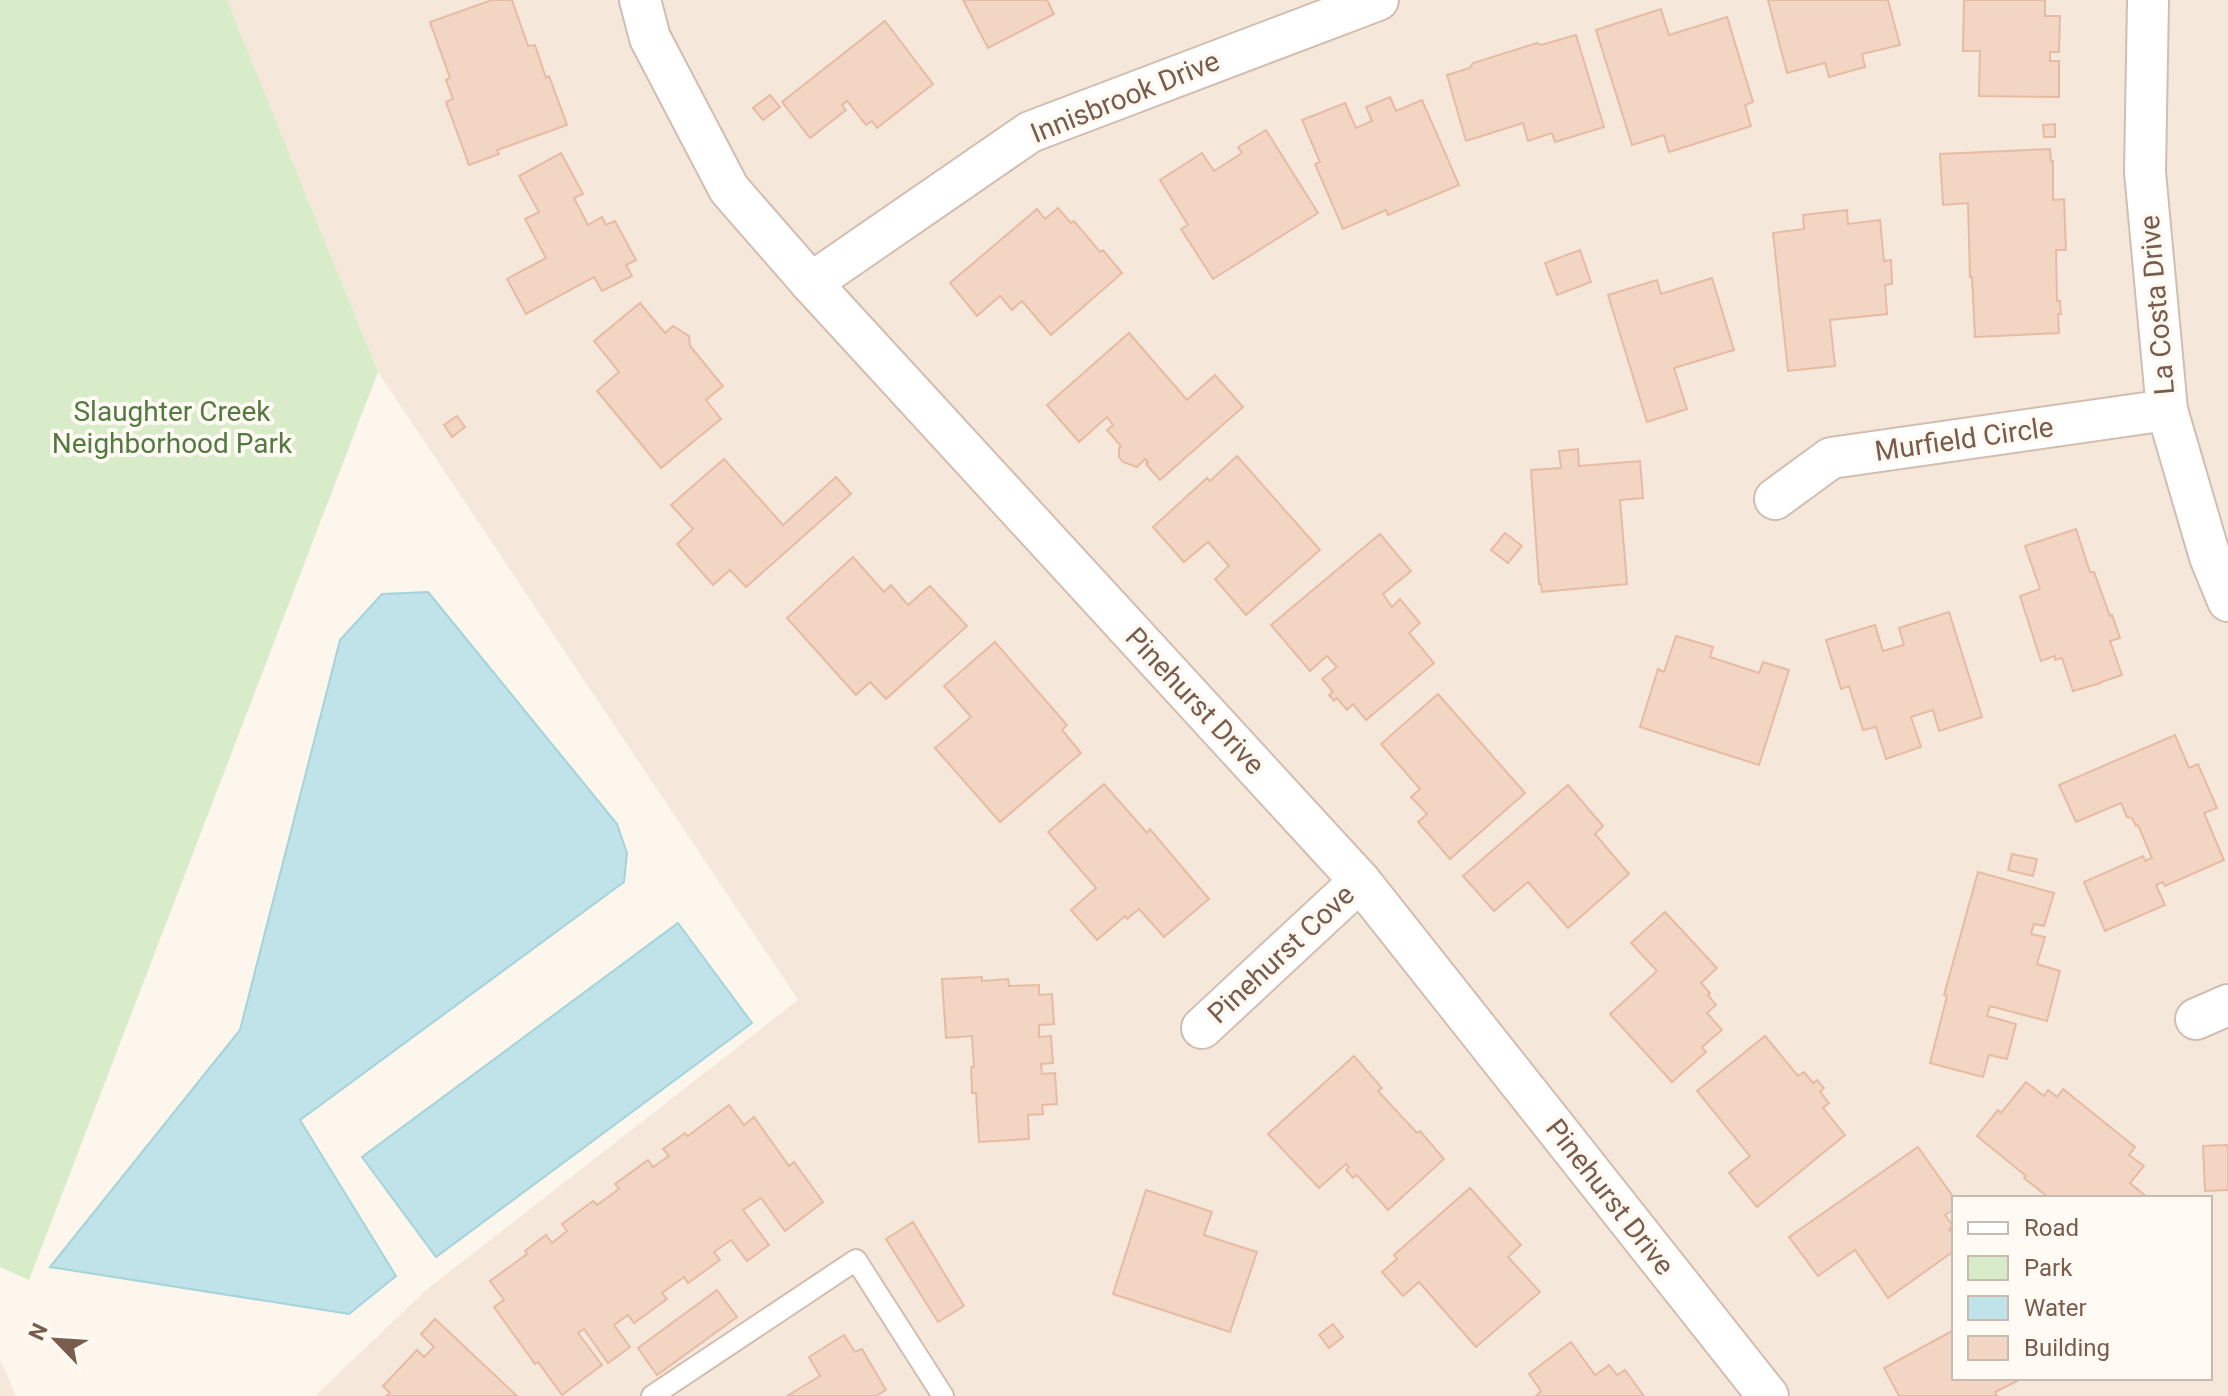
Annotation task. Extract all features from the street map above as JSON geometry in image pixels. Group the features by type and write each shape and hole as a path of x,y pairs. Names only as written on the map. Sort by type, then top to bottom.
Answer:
{"street":[{"name":"Pinehurst Drive","path":"640,0 650,38 729,189 811,283 1360,881 1768,1396"},
{"name":"Innisbrook Drive","path":"811,283 1030,132 1378,0"},
{"name":"La Costa Drive","path":"2148,0 2145,172 2167,410 2210,557 2228,601"},
{"name":"Murfield Circle","path":"1775,499 1831,458 2167,410"},
{"name":"Pinehurst Cove","path":"1202,1028 1360,881"}],"lane":[{"path":"652,1396 856,1260 943,1396"}],"shaded area":[{"path":"227,0 2228,0 2228,1396 315,1396 425,1291 798,1000 378,372"},
{"path":"0,1359 16,1396 0,1396"}],"green space":[{"name":"Slaughter Creek Neighborhood Park","path":"0,0 227,0 378,372 29,1280 0,1267"}],"water":[{"path":"428,592 617,824 627,853 624,882 300,1120 396,1276 349,1314 50,1267 240,1030 340,640 382,594"},
{"path":"678,923 752,1023 436,1257 362,1157"}],"building":[{"path":"492,0 512,0 528,46 535,45 567,125 497,150 499,154 469,165 446,102 453,99 446,80 450,78 430,22"},
{"path":"963,0 1047,0 1054,14 988,48"},
{"path":"1768,0 1888,0 1900,45 1862,54 1865,67 1829,77 1825,63 1787,73"},
{"path":"1964,0 2045,0 2045,16 2060,16 2059,52 2050,52 2050,61 2059,61 2059,97 1979,96 1980,51 1963,51"},
{"path":"1661,9 1669,35 1727,17 1753,102 1745,105 1751,126 1669,152 1664,135 1632,145 1596,30"},
{"path":"885,21 933,84 877,128 872,121 866,125 847,101 842,105 846,110 810,138 782,102"},
{"path":"1576,35 1604,127 1555,142 1552,133 1528,141 1523,123 1466,141 1447,75 1470,68 1473,63 1537,43 1541,45"},
{"path":"770,95 780,107 763,120 753,108"},
{"path":"1390,97 1396,111 1422,100 1459,185 1388,215 1386,210 1343,229 1315,164 1320,162 1302,120 1345,103 1356,128 1372,121 1366,107"},
{"path":"2055,124 2055,137 2044,137 2043,125"},
{"path":"1266,130 1318,213 1213,279 1181,229 1188,225 1160,180 1202,153 1214,171 1242,153 1238,147"},
{"path":"2050,149 2053,200 2064,199 2066,250 2056,250 2057,301 2060,301 2061,314 2058,314 2059,333 1975,337 1968,203 1943,205 1940,154"},
{"path":"561,153 583,194 574,198 588,225 602,217 606,225 615,221 636,260 626,265 632,276 602,291 594,277 526,314 507,279 546,258 525,219 539,212 519,176"},
{"path":"1058,208 1071,223 1074,221 1100,252 1103,250 1122,273 1051,335 1022,301 1012,310 1000,296 977,316 950,283 1037,209 1045,219"},
{"path":"1847,210 1848,224 1880,220 1884,261 1891,260 1892,284 1885,285 1887,314 1830,320 1835,366 1788,371 1773,233 1804,229 1803,215"},
{"path":"1580,250 1591,282 1557,295 1545,263"},
{"path":"1712,278 1734,350 1674,368 1687,409 1647,422 1608,295 1657,280 1661,294"},
{"path":"640,303 665,333 673,326 689,336 690,346 723,386 706,400 721,419 661,468 597,391 619,372 594,341"},
{"path":"1129,333 1187,400 1215,375 1243,407 1160,480 1145,459 1137,467 1123,462 1119,457 1121,446 1107,430 1113,425 1107,417 1079,442 1047,405"},
{"path":"457,416 465,427 452,437 444,425"},
{"path":"1578,449 1579,466 1640,461 1643,498 1620,500 1627,584 1542,592 1531,470 1561,468 1559,451"},
{"path":"1237,456 1320,550 1246,615 1215,579 1229,566 1208,542 1184,562 1153,527 1207,478 1210,481"},
{"path":"724,459 783,525 836,477 851,494 746,587 730,570 713,585 677,544 693,529 671,505"},
{"path":"2076,529 2090,572 2094,572 2120,638 2110,641 2122,675 2073,691 2062,658 2055,660 2055,656 2041,661 2020,596 2040,589 2025,546"},
{"path":"1505,533 1522,546 1508,563 1491,550"},
{"path":"1380,534 1411,571 1383,594 1392,607 1400,599 1420,623 1409,633 1434,663 1366,720 1353,704 1347,710 1337,698 1334,701 1329,695 1333,692 1322,679 1337,667 1327,656 1310,671 1271,625"},
{"path":"853,557 884,592 891,585 908,605 930,586 967,626 886,699 870,682 856,695 787,618"},
{"path":"1949,612 1982,717 1939,731 1933,710 1911,717 1921,747 1886,759 1876,727 1863,730 1849,686 1841,689 1826,640 1875,625 1883,651 1904,645 1899,628"},
{"path":"1676,636 1713,647 1710,657 1759,673 1763,662 1789,670 1759,765 1640,727 1658,669 1664,672"},
{"path":"995,642 1067,725 1062,730 1081,753 1000,822 935,748 971,717 944,686"},
{"path":"1438,694 1525,793 1450,859 1418,822 1427,814 1411,797 1420,789 1381,744"},
{"path":"2175,735 2189,768 2198,764 2217,808 2204,813 2224,860 2165,886 2163,882 2156,885 2165,905 2105,931 2084,882 2143,856 2145,861 2152,858 2138,825 2127,817 2121,803 2076,822 2059,785"},
{"path":"1104,784 1147,833 1150,829 1209,899 1164,937 1139,909 1127,919 1125,916 1097,940 1071,910 1096,888 1048,832"},
{"path":"1568,785 1603,826 1595,834 1629,874 1568,928 1528,882 1494,911 1463,876"},
{"path":"2012,854 2037,859 2033,876 2008,870"},
{"path":"1978,872 2054,893 2044,926 2034,924 2031,934 2045,937 2037,964 2060,971 2047,1021 1990,1006 1987,1016 2016,1024 2007,1059 1989,1055 1983,1077 1930,1063 1947,996 1944,995"},
{"path":"1665,912 1717,968 1701,983 1716,1005 1707,1013 1722,1030 1702,1047 1706,1052 1672,1082 1610,1014 1657,971 1631,943"},
{"path":"982,977 982,981 1008,979 1009,986 1039,985 1039,995 1052,994 1054,1024 1039,1025 1039,1037 1051,1036 1053,1063 1041,1064 1042,1074 1055,1073 1057,1104 1042,1105 1043,1114 1028,1115 1029,1139 979,1142 976,1093 972,1093 972,1036 946,1038 942,979"},
{"path":"1765,1036 1798,1076 1804,1072 1813,1083 1817,1080 1824,1088 1820,1092 1829,1103 1823,1108 1845,1135 1757,1207 1729,1173 1750,1156 1697,1091"},
{"path":"1354,1056 1382,1088 1378,1091 1444,1159 1388,1210 1357,1175 1353,1178 1346,1170 1349,1167 1346,1164 1319,1188 1268,1134"},
{"path":"2026,1082 2044,1096 2048,1090 2057,1097 2063,1089 2135,1147 2129,1155 2144,1166 2130,1183 2146,1196 2046,1196 1977,1136 1998,1110 2001,1113"},
{"path":"729,1105 744,1125 754,1117 789,1166 794,1162 823,1202 785,1231 761,1198 743,1210 769,1245 747,1261 731,1240 714,1252 720,1260 688,1283 684,1277 662,1293 667,1299 634,1323 628,1315 614,1325 630,1347 608,1363 584,1329 578,1333 602,1365 562,1395 538,1362 535,1364 494,1307 504,1300 490,1281 527,1254 525,1251 546,1235 552,1243 567,1231 562,1224 593,1201 597,1205 619,1189 615,1184 648,1160 653,1167 669,1156 663,1149 685,1133 688,1136"},
{"path":"2228,1145 2228,1190 2205,1191 2203,1146"},
{"path":"1918,1147 1953,1196 1952,1210 1945,1215 1952,1225 1949,1229 1952,1233 1952,1252 1888,1298 1855,1250 1818,1276 1789,1237"},
{"path":"1470,1188 1521,1245 1508,1257 1540,1292 1476,1347 1419,1282 1403,1296 1382,1272 1397,1259 1394,1255"},
{"path":"1146,1190 1212,1212 1204,1235 1257,1252 1230,1332 1113,1294"},
{"path":"913,1222 964,1306 938,1322 886,1239"},
{"path":"717,1290 737,1317 657,1375 638,1348"},
{"path":"435,1319 517,1396 386,1396 390,1393 383,1386 417,1350 424,1357 434,1347 421,1334"},
{"path":"1333,1324 1343,1337 1329,1348 1319,1335"},
{"path":"1952,1331 1952,1380 2017,1381 1995,1392 1997,1396 1899,1396 1884,1368"},
{"path":"844,1335 855,1352 862,1349 886,1390 876,1396 787,1396 820,1376 809,1357"},
{"path":"1571,1342 1595,1375 1609,1365 1617,1375 1625,1370 1644,1396 1536,1396 1541,1391 1529,1374"}]}
